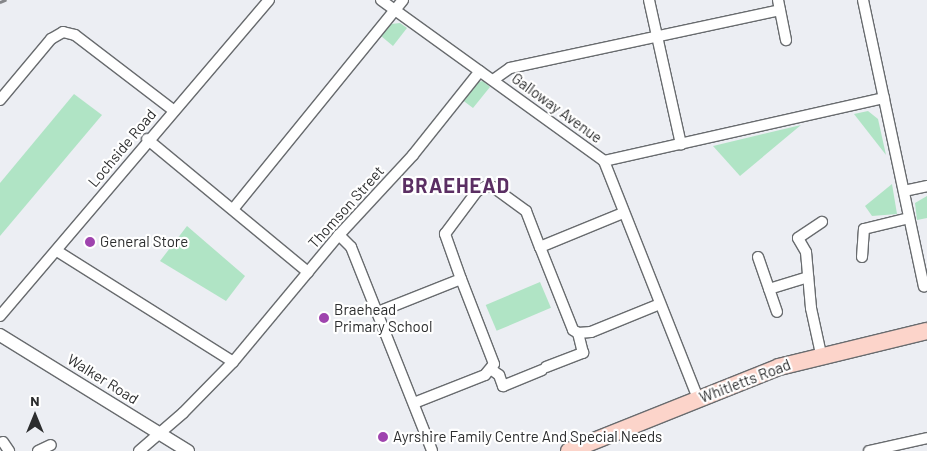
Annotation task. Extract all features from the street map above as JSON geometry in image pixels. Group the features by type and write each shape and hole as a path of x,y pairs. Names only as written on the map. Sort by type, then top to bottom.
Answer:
{"main road":[{"name":"Whitletts Road","path":"569,451 698,399 822,354 927,331"},
{"name":"Whitletts Road","path":"593,451 757,383 821,363 927,342"}],"street":[{"name":"Lochside Road","path":"0,316 57,251 147,140 269,0"},
{"name":"Galloway Avenue","path":"381,0 604,161 698,399"},
{"path":"234,208 403,0"},
{"path":"649,0 681,144"},
{"path":"863,0 924,287"},
{"path":"493,80 510,68 657,36 779,5 786,40"},
{"path":"0,100 51,39 63,32 75,35 173,110"},
{"name":"Thomson Street","path":"139,451 161,434 233,362 339,235 413,154 480,71"},
{"path":"604,161 884,98"},
{"path":"147,140 234,208 308,272"},
{"path":"904,191 927,186"},
{"path":"492,370 492,357 445,234 477,191 484,187 492,187 526,212 573,330 578,333 591,332 660,304"},
{"path":"540,247 624,213"},
{"path":"862,257 864,230 909,218"},
{"path":"822,222 798,238 806,252 811,308 822,354"},
{"path":"339,235 351,247 432,451"},
{"path":"57,251 233,362"},
{"path":"758,257 777,312"},
{"path":"769,289 808,277"},
{"path":"378,312 461,279"},
{"path":"492,370 499,375 503,386 583,352 578,333"},
{"name":"Walker Road","path":"0,335 188,451"},
{"path":"414,403 492,370"},
{"path":"869,451 927,438"},
{"path":"38,451 51,444"}],"green space":[{"path":"400,23 407,28 393,46 381,36 391,24"},
{"path":"483,81 490,87 473,108 461,99 473,83"},
{"path":"74,94 102,115 0,236 0,183"},
{"path":"868,111 878,119 886,155 854,114"},
{"path":"801,125 740,176 713,146"},
{"path":"892,184 897,214 872,216 865,206"},
{"path":"927,196 927,218 917,220 915,203"},
{"path":"187,226 245,276 226,301 160,261"},
{"path":"540,282 551,308 497,331 486,305"}],"railway":[{"path":"0,2 5,0"}],"place":[{"name":"General Store","path":"90,242"},
{"name":"Braehead Primary School","path":"324,318"},
{"name":"Ayrshire Family Centre And Special Needs","path":"383,437"}],"district":[{"name":"BRAEHEAD","path":"456,185"}]}
